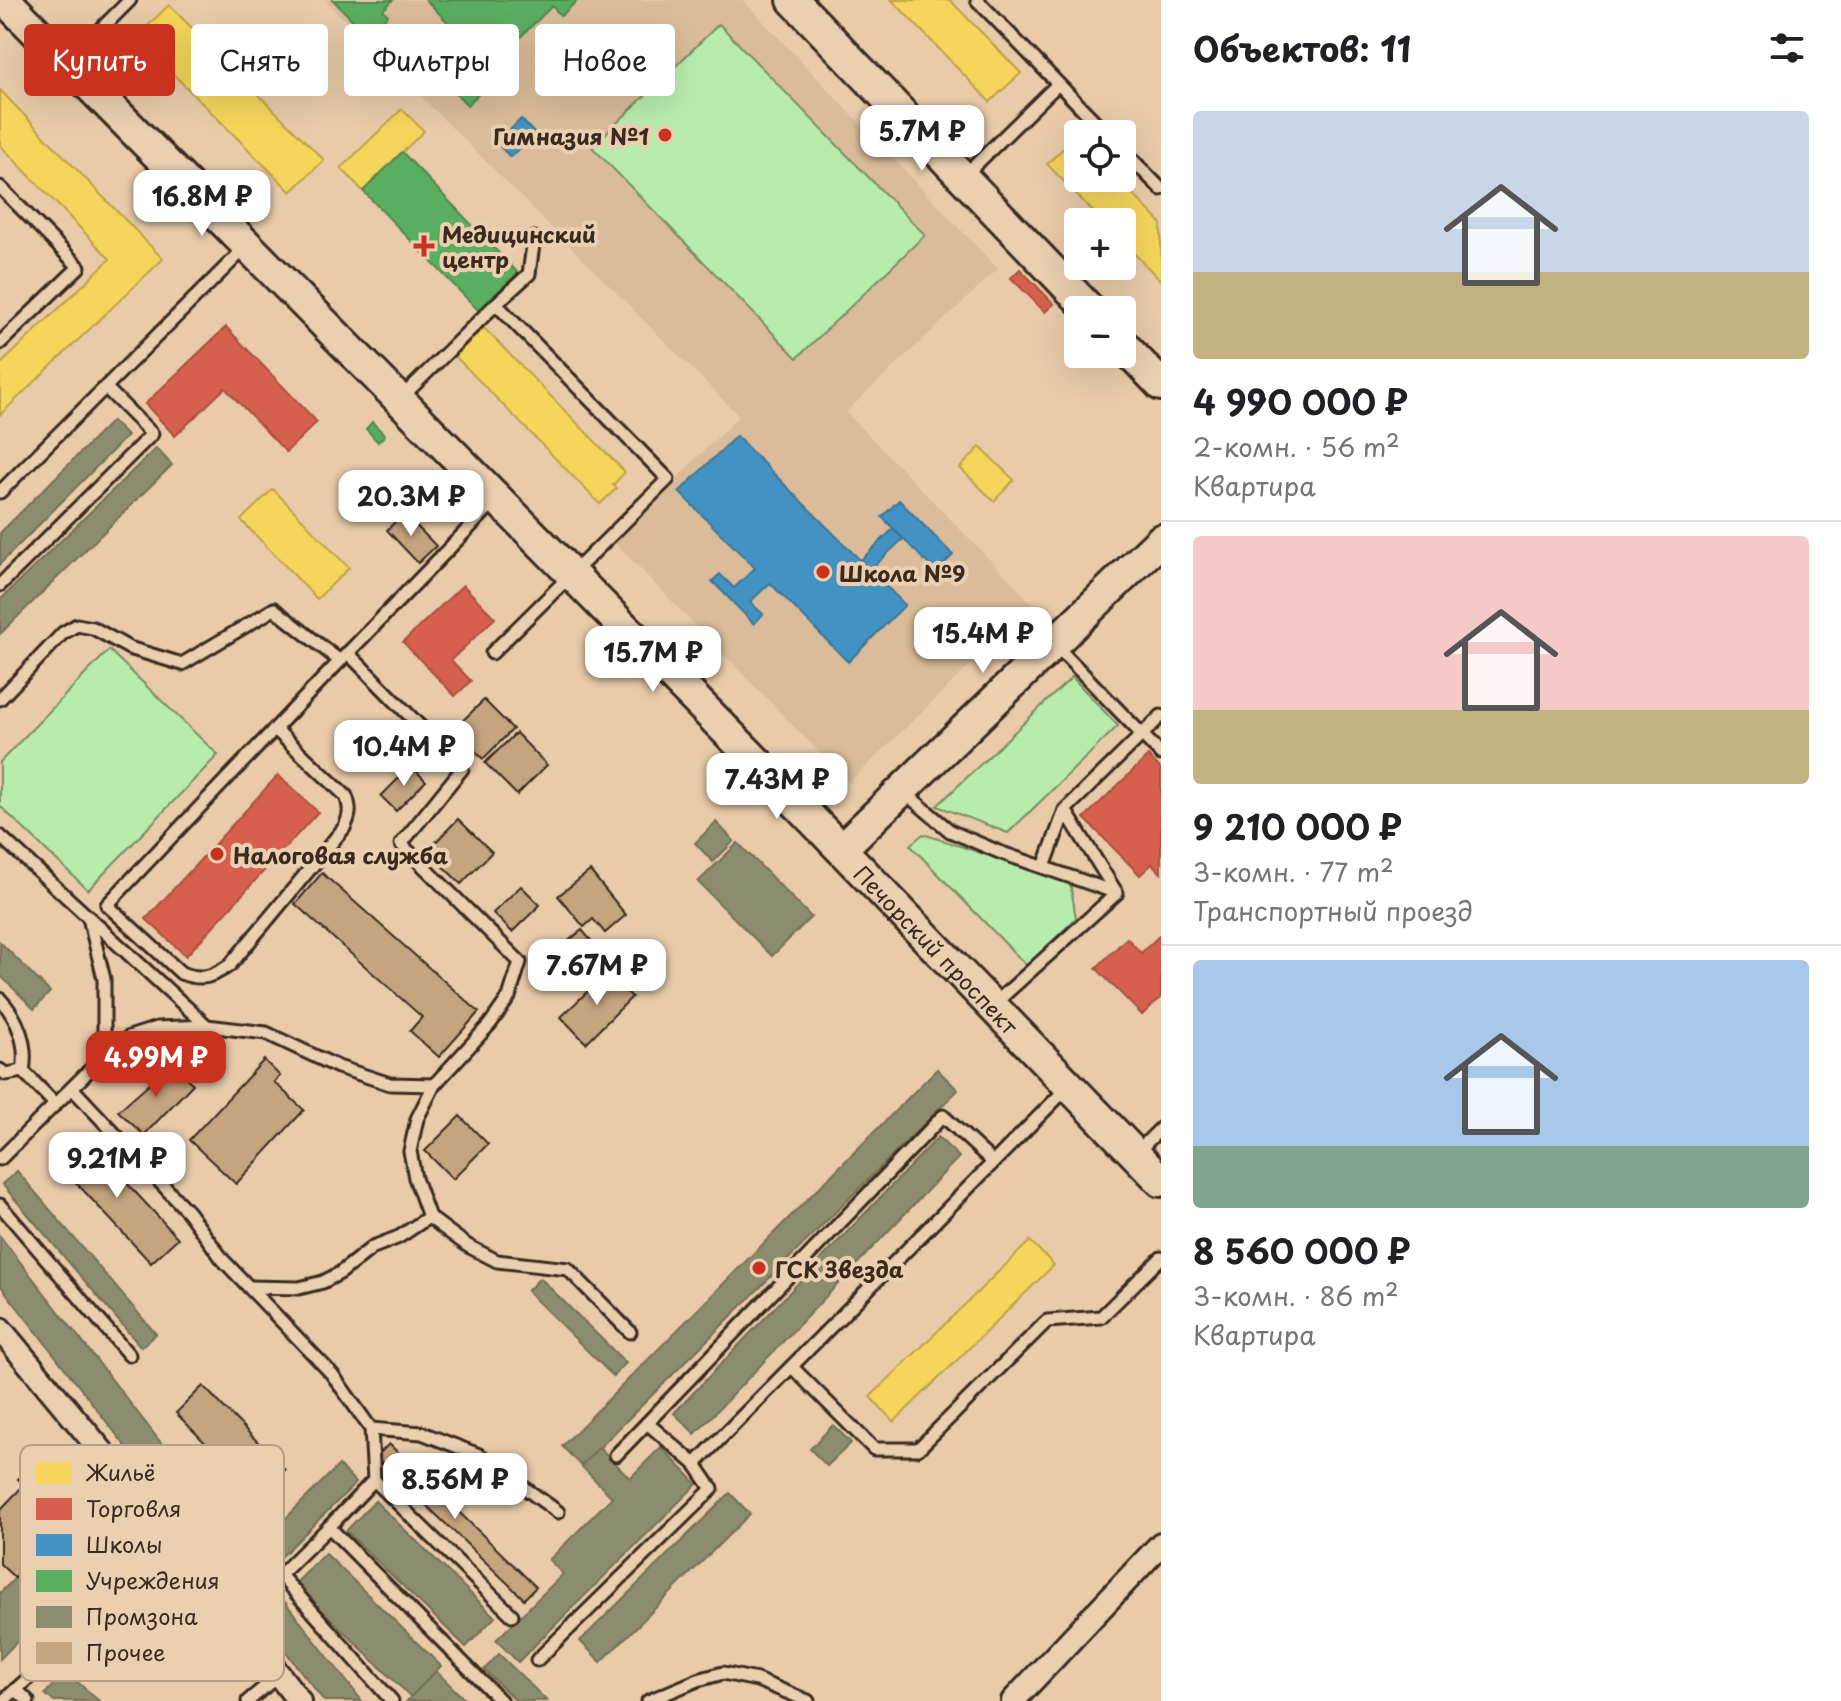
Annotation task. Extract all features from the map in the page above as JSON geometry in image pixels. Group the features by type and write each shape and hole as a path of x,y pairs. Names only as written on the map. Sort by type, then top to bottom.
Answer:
{"main road":[{"name":"Печорский проспект","path":"5,0 29,24"},
{"path":"793,0 1077,296"},
{"name":"Печорский проспект","path":"100,96 842,848 1161,1181"},
{"path":"1136,359 1161,385"},
{"path":"842,848 1161,540"}],"street":[{"path":"4,1340 94,1445"},
{"path":"1013,1701 1161,1544"},
{"path":"284,1681 299,1701"}],"lane":[{"path":"106,24 130,0"},
{"path":"977,0 1093,120"},
{"path":"963,177 1058,84"},
{"path":"1136,163 1161,189"},
{"path":"0,187 79,267 0,343"},
{"path":"400,399 529,274 534,238"},
{"path":"0,492 247,245"},
{"path":"492,653 668,479 496,304"},
{"path":"0,585 152,434 106,388"},
{"path":"275,729 346,796 350,817 230,965 212,977 196,979 181,973 107,905 275,729 344,657 497,499"},
{"path":"0,699 63,633 77,625 93,628 129,648 182,664 274,609 344,657 462,769 401,844 520,962 509,997 490,1024 434,1085 417,1119 410,1151 415,1178 429,1217 468,1246 497,1261 568,1269 630,1332"},
{"path":"1054,644 1161,754"},
{"path":"1044,867 1065,810 1161,717"},
{"path":"902,790 950,831 1117,893"},
{"path":"1065,810 1117,893"},
{"path":"0,836 207,1026"},
{"path":"992,1006 1117,893"},
{"path":"88,917 104,979 104,1056"},
{"path":"0,999 13,1013 26,1055 23,1071"},
{"path":"0,1159 104,1056 129,1037 157,1028 207,1026 266,1033 338,1067 390,1084 434,1085"},
{"path":"0,1070 6,1074 23,1071"},
{"path":"23,1071 55,1104"},
{"path":"695,1464 1069,1086"},
{"path":"72,1088 188,1212 223,1260 332,1374 371,1429 374,1480 512,1615"},
{"path":"616,1455 943,1116 993,1162"},
{"path":"1135,1154 1161,1128"},
{"path":"0,1205 129,1355"},
{"path":"249,1287 299,1288 323,1282 373,1247 399,1237 429,1217"},
{"path":"792,1367 874,1449 918,1449 1047,1321 1101,1317 1161,1258"},
{"path":"537,1660 712,1489 695,1464 647,1423"},
{"path":"371,1429 422,1433 479,1455 558,1512"},
{"path":"284,1571 374,1480"},
{"path":"329,1527 501,1701"},
{"path":"284,1580 392,1701"},
{"path":"648,1701 723,1673 757,1680 808,1701"},
{"path":"3,1701 25,1681"},
{"path":"248,1701 272,1681"},
{"path":"16,1689 28,1701"}],"shaded area":[{"path":"325,0 743,0 998,269 846,412 1033,604 849,783 613,541 739,416 421,96 519,96 519,24 349,24"}],"green space":[{"path":"719,24 925,235 797,358 592,147 645,96 675,96 675,67"},
{"path":"109,650 218,755 88,890 0,806 0,762"},
{"path":"1072,677 1118,726 1008,833 937,806"},
{"path":"923,834 1070,882 1076,918 1027,966 910,845"}],"building: Жильё":[{"path":"892,0 950,0 1021,73 990,102"},
{"path":"169,5 191,27 191,92 175,76 175,24 149,24"},
{"path":"0,90 163,259 0,415 0,365 110,259 0,145"},
{"path":"195,96 260,96 324,160 291,192"},
{"path":"402,109 424,131 363,191 341,168"},
{"path":"1064,148 1064,182 1047,164"},
{"path":"1074,192 1131,192 1161,223 1161,281 1136,255 1136,208 1089,208"},
{"path":"484,328 625,472 613,485 617,488 600,504 455,356"},
{"path":"980,447 1014,480 994,501 960,468"},
{"path":"273,489 349,568 317,599 241,520"},
{"path":"1030,1241 1054,1265 894,1422 870,1397"}],"building: Торговля":[{"path":"1020,269 1054,304 1045,312 1011,278"},
{"path":"226,327 317,422 286,452 225,388 175,436 145,404"},
{"path":"463,585 495,618 451,660 471,681 455,696 403,642"},
{"path":"1148,756 1161,769 1161,873 1152,864 1140,875 1084,818"},
{"path":"278,775 318,812 186,956 146,919"},
{"path":"1161,934 1161,997 1142,1015 1096,968 1127,938 1141,953"}],"building: Школы":[{"path":"521,119 535,134 510,157 497,143"},
{"path":"736,436 905,605 848,662 770,583 750,602 763,614 754,624 712,581 720,574 734,588 755,568 679,492"},
{"path":"899,500 953,555 936,572 882,517"},
{"path":"893,529 903,539 870,570 860,561"}],"building: Учреждения":[{"path":"333,0 393,0 383,10 388,15 379,24 356,24"},
{"path":"426,0 578,0 561,16 552,6 519,38 519,24 449,24"},
{"path":"458,96 476,96 467,105"},
{"path":"402,152 518,273 479,311 363,191"},
{"path":"372,422 385,435 378,442 366,429"}],"building: Промзона":[{"path":"112,421 127,436 0,564 0,533"},
{"path":"156,448 172,465 0,634 0,600"},
{"path":"716,822 734,841 713,862 695,843"},
{"path":"738,843 811,917 772,956 698,882"},
{"path":"0,942 50,992 34,1009 0,975"},
{"name":"ГСК Звезда","path":"937,1069 958,1090 581,1466 562,1446"},
{"name":"ГСК Звезда","path":"938,1137 959,1157 695,1434 674,1413"},
{"path":"17,1171 156,1334 141,1347 2,1184"},
{"path":"0,1236 163,1445 125,1445 0,1285"},
{"path":"540,1278 626,1363 613,1376 527,1291"},
{"path":"833,1425 851,1443 827,1466 810,1449"},
{"path":"599,1447 630,1478 661,1447 697,1484 518,1662 496,1640 563,1574 549,1560 612,1497 581,1466"},
{"path":"339,1465 356,1483 284,1554 284,1520"},
{"path":"730,1493 750,1514 601,1662 580,1641"},
{"path":"375,1501 495,1617 466,1647 346,1531"},
{"path":"325,1553 441,1666 411,1697 295,1584"},
{"path":"15,1578 20,1583 20,1639 0,1659 0,1593"},
{"path":"284,1601 362,1701 324,1701 284,1650"},
{"path":"499,1654 547,1701 516,1701 484,1670"},
{"path":"436,1671 466,1701 407,1701"},
{"path":"56,1681 76,1681 99,1701 53,1701 45,1694"}],"building: Прочее":[{"path":"404,513 436,546 418,563 387,530"},
{"path":"484,700 513,729 483,759 454,729"},
{"path":"516,733 547,765 517,795 485,763"},
{"path":"411,766 426,781 396,811 381,796"},
{"path":"458,819 492,852 461,884 427,851"},
{"path":"590,871 626,915 605,933 593,919 584,927 558,896"},
{"path":"322,873 479,1012 439,1057 410,1031 422,1017 295,904"},
{"path":"521,886 540,905 512,932 493,913"},
{"path":"582,930 593,943 567,966 555,952"},
{"path":"608,972 632,997 586,1043 561,1017"},
{"path":"264,1060 280,1076 274,1082 304,1110 236,1184 189,1140"},
{"path":"171,1064 193,1084 144,1135 118,1111"},
{"path":"460,1116 488,1144 453,1179 425,1151"},
{"path":"83,1136 178,1238 151,1263 56,1161"},
{"path":"203,1386 261,1445 207,1445 176,1413"},
{"path":"389,1444 536,1587 524,1599 376,1457"},
{"path":"20,1489 20,1573 15,1578 0,1564 0,1510"}],"place":[{"name":"Гимназия №1","path":"665,135"},
{"name":"Медицинский центр","path":"424,246"},
{"name":"Школа №9","path":"823,572"},
{"name":"Налоговая служба","path":"217,854"},
{"name":"ГСК Звезда","path":"759,1268"}]}
